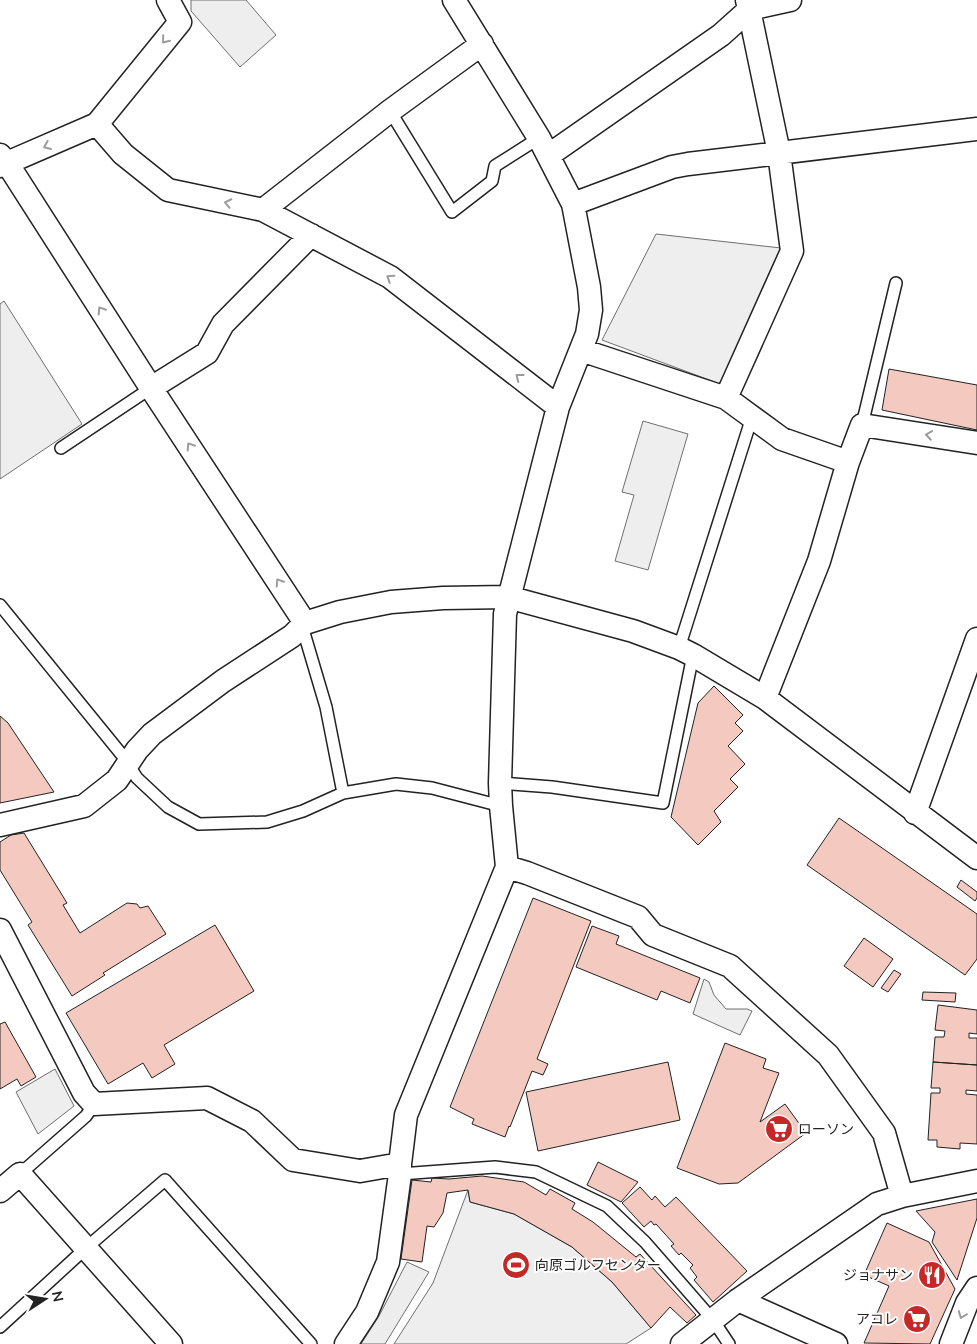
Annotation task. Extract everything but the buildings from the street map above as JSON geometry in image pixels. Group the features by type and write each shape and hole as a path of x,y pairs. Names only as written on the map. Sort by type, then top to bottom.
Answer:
{"street":[{"path":"168,0 180,22 97,124 2,161 303,624"},
{"path":"346,1344 367,1312 388,1262 406,1115 507,867 500,783 505,614 558,407 587,334 591,310 589,287 574,204 544,146 454,0"},
{"path":"544,146 721,35 748,5 790,0"},
{"path":"726,398 792,251 779,153 748,5"},
{"path":"263,210 390,111 482,44"},
{"path":"97,124 123,154 168,190 263,210 390,277 558,407"},
{"path":"574,204 672,167 977,129"},
{"path":"151,388 207,353 223,324 311,235"},
{"path":"581,350 726,398 782,439 848,462"},
{"path":"765,698 818,562 848,462 862,425 977,443"},
{"path":"0,825 84,806 117,780 152,734 223,682 292,636 303,624 340,612 391,602 443,598 508,597 633,631 686,651 765,698 977,858"},
{"path":"915,813 977,639"},
{"path":"507,867 528,873 638,917 653,936 730,966 828,1055 884,1134 902,1196"},
{"path":"0,930 84,1093 94,1104 207,1098 252,1121 292,1160 360,1171 400,1169"},
{"path":"0,1191 20,1174 171,1344"},
{"path":"682,1344 738,1300 877,1204 902,1196 977,1181"},
{"path":"951,1344 967,1303 977,1288"},
{"path":"738,1300 836,1344"}],"lane":[{"path":"390,111 452,212 492,180 495,166 544,146"},
{"path":"862,425 896,283"},
{"path":"61,448 151,388"},
{"path":"500,783 552,787 663,803 686,651 752,417"},
{"path":"0,605 116,747 137,778 168,807 199,824 267,822 303,811 343,794 396,784 432,788 501,806"},
{"path":"303,624 326,707 343,794"},
{"path":"20,1174 86,1116 94,1104"},
{"path":"400,1169 495,1167 536,1172 607,1206 645,1242 713,1320 729,1344"},
{"path":"0,1327 86,1248 166,1180 311,1344"}],"shaded area":[{"path":"191,0 246,0 276,35 240,67 191,11"},
{"path":"656,234 781,248 720,384 602,340"},
{"path":"4,301 82,424 0,479 0,304"},
{"path":"643,421 688,434 648,570 615,561 634,495 622,492"},
{"path":"704,979 709,982 714,995 726,1009 747,1009 752,1011 740,1035 693,1014"},
{"path":"55,1069 74,1106 38,1134 16,1092"},
{"name":"向原ゴルフセンター","path":"468,1190 470,1202 514,1214 572,1247 612,1282 651,1328 626,1344 394,1344 433,1283"},
{"path":"407,1262 429,1272 385,1344 361,1344 379,1316"}],"place":[{"name":"ローソン","path":"779,1129"},
{"name":"向原ゴルフセンター","path":"516,1265"},
{"name":"ジョナサン","path":"932,1275"},
{"name":"アコレ","path":"917,1319"}]}
